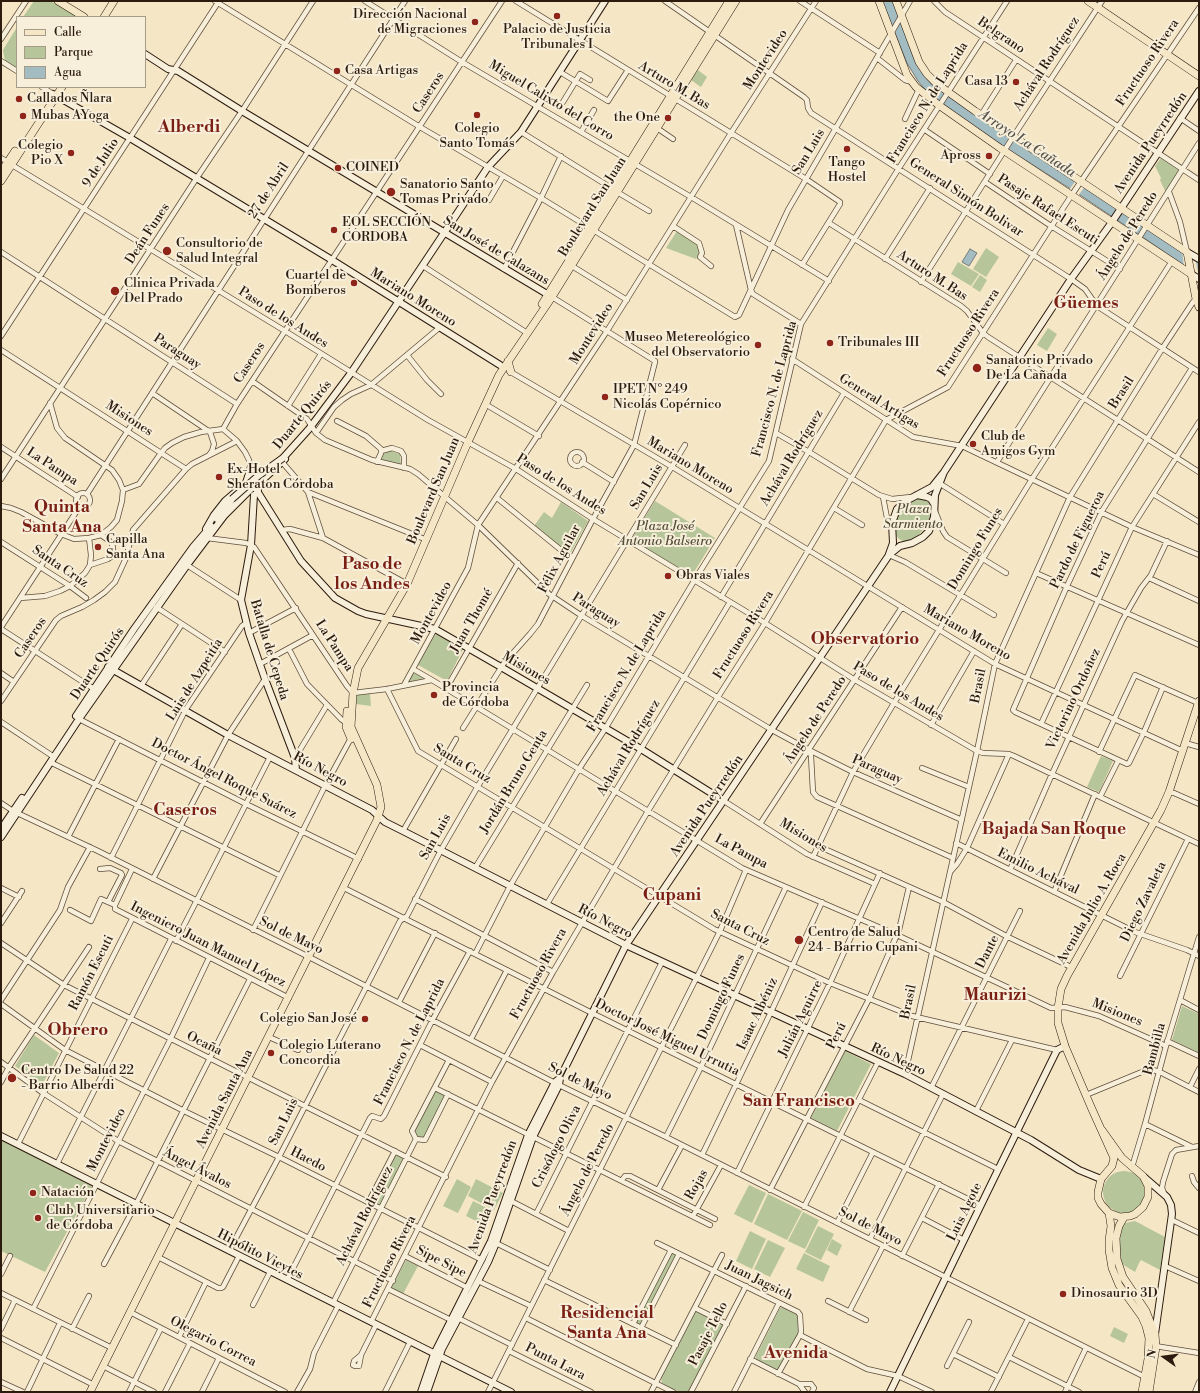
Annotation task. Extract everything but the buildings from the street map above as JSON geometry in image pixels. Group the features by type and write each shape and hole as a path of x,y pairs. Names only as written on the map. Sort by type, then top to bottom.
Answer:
{"main road":[{"path":"58,1 82,16"},
{"path":"105,16 114,1"},
{"name":"Duarte Quirós","path":"1,829 15,812 50,762 168,582 224,516 282,460 311,426 351,373 488,167 521,132 606,1"},
{"name":"Boulevard San Juan","path":"466,441 504,365 550,296 673,98 712,34 729,1"},
{"name":"Boulevard San Juan","path":"712,34 736,1"},
{"path":"878,1 907,74 919,90 940,106 1072,195 1113,220 1138,239 1199,279"},
{"path":"896,1 917,58 927,74 937,84 1012,138 1199,259"},
{"path":"1088,1 1199,76"},
{"name":"San José de Calazans","path":"146,55 173,71 178,71 377,193 550,296"},
{"path":"55,95 57,88"},
{"path":"1,173 7,162 61,88"},
{"name":"Avenida Pueyrredón","path":"889,555 893,543 892,523 897,509 904,502 932,487 944,472 1071,279 1113,220 1199,91"},
{"name":"Mariano Moreno","path":"55,95 130,138 332,260 439,328 504,365"},
{"name":"Boulevard San Juan","path":"632,163 657,128 673,98"},
{"path":"1,181 7,162"},
{"name":"Boulevard San Juan","path":"379,815 374,786 346,727 358,668 405,583 466,441 504,365 524,331 572,266 591,230"},
{"path":"1187,252 1196,299 1199,307"},
{"path":"504,365 511,372"},
{"path":"242,487 250,484 256,485 254,476 294,446"},
{"name":"Duarte Quirós","path":"1,836 50,755 94,689 111,669 187,565 232,499 254,479 282,460"},
{"path":"205,537 210,521 220,507 246,483 251,467"},
{"name":"Avenida Pueyrredón","path":"421,1392 451,1320 493,1242 530,1136 626,945 889,555 896,549 916,541 929,531 934,517 935,494 944,472"},
{"name":"Misiones","path":"256,485 258,495 304,565 332,595 362,613 435,629 641,749 724,801"},
{"path":"241,499 247,496 258,495"},
{"name":"Batalla de Cepeda","path":"258,495 241,600 246,623 265,679 295,758 296,770"},
{"path":"914,496 928,497 931,499 934,506"},
{"path":"893,534 895,539 899,542 907,544"},
{"name":"Río Negro","path":"111,669 228,735 372,810 385,822 626,945 904,1074 1016,1132 1079,1170 1101,1180"},
{"name":"Boulevard San Juan","path":"352,692 351,727 377,785 381,807 379,815"},
{"name":"Avenida Julio A. Roca","path":"1109,1213 1101,1204 1098,1198 1098,1192 1101,1180 1112,1166 1114,1158 1066,1046 1058,1023 1058,1008 1062,989 1072,967 1154,823 1169,792 1199,702"},
{"name":"Avenida Santa Ana","path":"90,1392 359,859 379,815"},
{"path":"1057,1050 1066,1046"},
{"name":"Luis Agote","path":"890,1392 1057,1050"},
{"name":"Avenida Julio A. Roca","path":"1102,1130 1120,1156 1164,1194 1171,1205 1172,1220 1155,1334"},
{"name":"Hipólito Vieytes","path":"1,1136 511,1392"},
{"name":"Avenida Pueyrredón","path":"427,1392 437,1355 478,1280 511,1201 530,1136"},
{"path":"1106,1172 1119,1166 1131,1167"},
{"path":"1109,1213 1124,1217 1135,1214 1143,1207 1149,1192 1143,1176"},
{"path":"1109,1213 1111,1226 1109,1250 1112,1268 1119,1284 1142,1317 1153,1346"},
{"path":"1124,1217 1119,1226 1116,1238 1118,1263 1127,1283 1146,1311 1155,1334 1153,1346 1148,1359 1149,1392"},
{"path":"1142,1392 1148,1379"}],"street":[{"path":"16,16 26,1"},
{"name":"Deán Funes","path":"1,479 313,1"},
{"name":"Miguel Calixto del Corro","path":"365,1 462,62 691,197 829,281"},
{"name":"27 de Abril","path":"87,494 405,1"},
{"name":"Caseros","path":"223,429 237,404 502,1"},
{"name":"Arturo M. Bas","path":"516,1 806,179 840,203 828,222 964,308 983,333 1199,472"},
{"name":"General Simón Bolivar","path":"665,1 804,97 807,100 808,108 811,113 1071,279 1085,289 1097,306 1199,372"},
{"path":"800,1 880,53"},
{"name":"Montevideo","path":"404,685 468,568 478,525 562,402 816,1"},
{"name":"San Luis","path":"648,265 735,317 739,315 788,210 910,1"},
{"name":"Belgrano","path":"934,1 945,12 1016,60 1119,126 1199,180"},
{"name":"Francisco N. de Laprida","path":"475,954 510,886 579,769 769,461 801,324 899,168 1007,1"},
{"name":"Achával Rodríguez","path":"921,282 1012,138 1102,1"},
{"path":"217,2 420,127 541,198 648,265"},
{"name":"9 de Julio","path":"1,336 217,2"},
{"name":"Fructuoso Rivera","path":"361,1355 388,1289 446,1177 492,1082 581,922 718,697 765,623 886,420 889,417 946,389 1072,195 1199,8"},
{"path":"1,39 16,16"},
{"path":"877,58 905,80 912,82"},
{"path":"981,115 1016,60"},
{"path":"1,61 16,70"},
{"path":"560,72 608,101 628,70"},
{"path":"563,102 580,74 590,80"},
{"path":"44,88 55,95"},
{"path":"905,119 919,90"},
{"path":"581,132 594,110"},
{"path":"1180,118 1199,130"},
{"path":"657,128 674,139"},
{"name":"Pasaje Rafael Escuti","path":"925,130 990,174"},
{"path":"521,132 649,211"},
{"name":"Ángelo de Peredo","path":"997,462 1050,376 1097,306 1199,143"},
{"path":"504,269 561,156"},
{"name":"Paso de los Andes","path":"7,162 428,420 516,469 593,519 931,725 977,751 983,753 1009,754 1199,844"},
{"path":"489,200 503,176"},
{"name":"Pasaje Rafael Escuti","path":"985,182 1120,269"},
{"path":"885,259 930,188"},
{"path":"1169,192 1180,222 1187,252"},
{"path":"802,265 828,222"},
{"path":"736,225 751,290 754,295 801,324"},
{"path":"673,226 699,243 702,253 700,257 711,266"},
{"name":"Paraguay","path":"1,252 237,404"},
{"name":"Domingo Funes","path":"813,857 853,772 894,703 1032,479 1172,261"},
{"path":"423,266 524,331"},
{"path":"572,266 627,300"},
{"name":"San José de Calazans","path":"550,296 655,360 655,362"},
{"name":"Brasil","path":"904,1074 962,820 994,664 1070,497 1162,349 1196,299"},
{"path":"316,433 334,407 341,400 370,385 439,328"},
{"name":"Misiones","path":"1,350 186,469"},
{"path":"288,406 321,354"},
{"path":"407,354 427,380 441,394"},
{"name":"General Artigas","path":"792,360 913,437 962,446"},
{"name":"Félix Aguilar","path":"463,728 501,667 534,630 634,445 655,362"},
{"name":"Pardo de Figueroa","path":"1041,724 1013,710 1026,678 1102,511 1192,368"},
{"name":"Mariano Moreno","path":"511,372 672,467 994,664 1144,732 1184,747 1199,747"},
{"name":"Paraguay","path":"252,381 307,419 316,433 328,441 377,462 410,469 418,474 478,525 553,597 582,616 772,730 809,750 853,772 962,820"},
{"path":"152,393 210,432 214,444 212,451 208,456"},
{"name":"Achával Rodríguez","path":"721,597 844,393"},
{"path":"1,506 21,512 61,534 74,539 89,538 101,535 117,520 123,490 116,474 65,438 57,428 50,403"},
{"path":"485,404 539,436"},
{"path":"337,421 366,436 381,449 381,451"},
{"name":"Perú","path":"1041,724 1132,526 1199,422"},
{"path":"123,490 139,484 165,448 184,437 201,432 210,432 223,429 245,452 254,476"},
{"path":"776,433 883,497 892,499 914,496"},
{"name":"Caseros","path":"1,702 56,620 61,616 94,600 115,582 126,558 133,530 186,469 192,464 236,442"},
{"name":"San Luis","path":"229,1251 400,921 404,918 415,899 478,786 686,445"},
{"path":"962,446 1132,526 1199,555"},
{"name":"La Pampa","path":"1,447 78,497"},
{"path":"381,451 392,448 401,451 404,456 404,468"},
{"path":"377,462 381,451"},
{"path":"282,460 308,492 323,538"},
{"path":"582,462 614,482"},
{"path":"939,484 1004,524"},
{"path":"308,492 425,539"},
{"path":"82,494 87,494 90,500 88,504 84,507 80,506 77,503 78,497 82,494"},
{"path":"1153,494 1199,522"},
{"path":"883,497 888,518"},
{"path":"497,498 572,559"},
{"path":"80,506 1,628 94,689"},
{"path":"934,506 944,534 1006,572"},
{"path":"834,508 862,525"},
{"path":"282,530 290,529 323,538 405,583"},
{"path":"90,565 104,561 112,556 113,547 111,542 101,535"},
{"path":"205,537 251,544"},
{"path":"20,598 45,596 60,591 70,586 85,573 90,565 91,555 89,538"},
{"name":"Santa Cruz","path":"1,542 70,586 86,598"},
{"name":"Victorino Ordoñez","path":"1010,870 1052,774 1127,613 1141,588 1149,578 1167,542"},
{"name":"La Pampa","path":"251,544 352,692"},
{"path":"889,555 905,562 994,615"},
{"name":"Juan Thomé","path":"446,689 518,564"},
{"path":"187,565 241,600"},
{"path":"1036,573 1199,645"},
{"path":"1149,578 1199,601"},
{"name":"Achával Rodríguez","path":"547,904 730,602"},
{"path":"156,607 225,652"},
{"name":"Ángelo de Peredo","path":"760,824 902,607"},
{"path":"249,632 296,608"},
{"name":"Luis de Azpeitía","path":"111,858 162,760 185,711 242,626 246,623"},
{"path":"141,686 182,624"},
{"path":"260,664 313,635"},
{"path":"289,649 305,680 340,719 346,722"},
{"path":"931,725 974,651"},
{"name":"La Pampa","path":"413,669 746,870 897,935 987,979 1051,1008 1058,1008"},
{"path":"1,673 14,682"},
{"path":"1100,752 1135,675 1199,702"},
{"path":"153,879 228,735 265,679"},
{"path":"352,692 387,688 432,680"},
{"name":"Jordán Bruno Genta","path":"475,868 587,685"},
{"path":"1041,724 1118,761 1125,764 1129,763 1163,687"},
{"name":"Santa Cruz","path":"387,688 417,749 720,931 830,983 918,1018 1057,1050"},
{"path":"295,758 327,705"},
{"name":"Doctor Ángel Roque Suárez","path":"79,719 246,804 359,859"},
{"path":"1,722 50,755"},
{"path":"253,930 279,875 351,738"},
{"path":"68,837 119,739"},
{"path":"403,831 456,739"},
{"path":"809,750 811,756 813,792 817,797 953,858"},
{"path":"950,872 958,864 967,848 1009,754"},
{"path":"176,941 270,757"},
{"path":"1100,797 1118,761"},
{"path":"50,762 279,875"},
{"path":"922,768 969,787"},
{"path":"1169,792 1199,804"},
{"path":"1054,892 1095,794"},
{"name":"Misiones","path":"724,801 813,857 875,884"},
{"name":"Sol de Mayo","path":"1,803 15,812 90,847 433,1019 557,1084 626,1117 1148,1379"},
{"name":"Diego Zavaleta","path":"1120,976 1188,839"},
{"name":"Emilio Achával","path":"956,843 1140,934 1199,956"},
{"name":"Misiones","path":"818,846 943,902 1008,937 1072,967"},
{"path":"1,1000 60,910 68,887 90,847"},
{"path":"100,869 110,868 121,873 122,875 108,902"},
{"path":"70,910 91,921 101,899 114,905 132,869"},
{"name":"Ángelo de Peredo","path":"488,1392 720,931 746,870"},
{"name":"Julián Aguirre","path":"737,1173 808,1030 880,874"},
{"name":"Domingo Funes","path":"666,1137 701,1067 786,887"},
{"name":"Perú","path":"770,1190 869,999 897,935 909,887"},
{"path":"1,888 19,896"},
{"name":"Doctor José Miguel Urrutia","path":"344,888 661,1048 980,1205"},
{"path":"1,923 22,892"},
{"path":"415,899 553,972"},
{"name":"Isaac Albéniz","path":"702,1155 793,966 822,902"},
{"name":"Ingeniero Juan Manuel López","path":"114,905 117,911 289,998"},
{"name":"Dante","path":"931,1088 1020,911"},
{"name":"Ramón Escuti","path":"18,1144 92,1000 132,918"},
{"path":"399,1002 435,933"},
{"name":"Bambilla","path":"1131,1167 1145,1124 1199,937"},
{"path":"57,1164 171,939"},
{"name":"Ocaña","path":"1,943 64,985 92,1000 446,1177"},
{"path":"1,1082 9,1067 89,947"},
{"name":"Francisco N. de Laprida","path":"287,1280 370,1118 372,1116 381,1118 384,1116 433,1019 470,951"},
{"name":"Montevideo","path":"33,1309 170,1040 210,958"},
{"name":"Crisólogo Oliva","path":"536,1214 662,962"},
{"path":"471,1039 507,970"},
{"path":"104,1264 158,1162 250,979"},
{"path":"1180,1000 1199,1010"},
{"name":"Haedo","path":"1,1004 66,1050 184,1111 279,1157 482,1260"},
{"name":"Misiones","path":"1058,1008 1065,1007 1099,1016 1199,1056"},
{"path":"269,1037 298,1050"},
{"path":"976,1111 1012,1040"},
{"path":"420,1045 492,1082"},
{"name":"Achával Rodríguez","path":"297,1392 310,1369 314,1353 353,1262 416,1139 412,1131 449,1060"},
{"name":"Ángel Ávalos","path":"1,1062 43,1093 118,1141 392,1281"},
{"path":"804,1207 878,1062"},
{"path":"1086,1095 1146,1069 1153,1069 1160,1072 1199,1092"},
{"path":"1190,1087 1199,1069"},
{"path":"435,1088 710,1224"},
{"path":"416,1139 426,1140 448,1094"},
{"path":"870,1239 943,1094"},
{"path":"859,1100 998,1169"},
{"path":"1145,1124 1192,1148"},
{"path":"658,1190 682,1145"},
{"path":"1164,1194 1162,1188 1163,1182 1174,1152 1199,1146"},
{"path":"368,1202 395,1151"},
{"path":"837,1223 873,1152"},
{"name":"Rojas","path":"693,1216 721,1165"},
{"path":"622,1180 625,1176 630,1176 715,1219"},
{"path":"1192,1176 1194,1182 1199,1188"},
{"path":"1154,1186 1163,1182"},
{"path":"902,1256 939,1184"},
{"path":"511,1201 569,1230"},
{"path":"922,1218 964,1240"},
{"path":"1172,1220 1199,1233"},
{"path":"493,1242 550,1270"},
{"name":"Juan Jagsich","path":"658,1243 799,1313 800,1335"},
{"path":"849,1312 883,1246"},
{"path":"633,1324 671,1250"},
{"path":"641,1328 679,1254"},
{"path":"651,1392 722,1255"},
{"path":"1,1274 10,1256"},
{"path":"158,1257 206,1282 221,1288 223,1287 239,1256"},
{"name":"Sipe Sipe","path":"405,1256 468,1288"},
{"path":"1166,1266 1199,1281"},
{"path":"253,1305 270,1272"},
{"name":"Sipe Sipe","path":"478,1280 531,1306"},
{"path":"544,1280 676,1345"},
{"path":"179,1337 206,1282"},
{"name":"Pasaje Tello","path":"691,1392 746,1286"},
{"path":"388,1289 451,1320"},
{"path":"1,1293 112,1348"},
{"path":"72,1329 89,1296"},
{"path":"1,1328 15,1300"},
{"path":"828,1301 866,1320"},
{"path":"734,1392 779,1303"},
{"path":"695,1308 727,1324"},
{"name":"Olegario Correa","path":"130,1312 285,1392"},
{"name":"Punta Lara","path":"458,1318 512,1345"},
{"path":"526,1318 673,1392"},
{"path":"991,1392 1028,1319"},
{"path":"947,1366 969,1322"},
{"path":"27,1392 60,1323"},
{"path":"129,1392 161,1328"},
{"path":"778,1374 800,1335 867,1369 898,1376 932,1392"},
{"path":"1,1338 94,1385"},
{"path":"385,1392 410,1342"},
{"path":"165,1392 190,1343"},
{"path":"1153,1346 1199,1353"},
{"path":"1065,1392 1086,1348"},
{"name":"Punta Lara","path":"509,1351 591,1392"},
{"path":"953,1354 999,1377"},
{"path":"1009,1357 1079,1392"},
{"path":"202,1392 219,1358"},
{"path":"750,1359 799,1384 812,1384 814,1388 812,1392"},
{"path":"103,1366 154,1392"},
{"path":"1,1382 22,1392"},
{"path":"1195,1392 1199,1382"},
{"path":"799,1384 804,1392"}],"green space":[{"path":"34,1 51,1 75,16 24,16"},
{"path":"16,29 16,67 5,61 3,50"},
{"path":"698,70 707,77 701,87 691,80"},
{"path":"1161,158 1180,171 1166,193 1155,166"},
{"path":"677,231 699,246 700,251 696,259 666,248"},
{"path":"986,248 999,257 986,277 973,269"},
{"path":"958,262 979,274 971,286 951,274"},
{"path":"980,275 987,280 980,292 972,287"},
{"path":"1048,328 1057,334 1047,351 1037,345"},
{"path":"391,451 400,454 401,466 381,461 383,454"},
{"name":"Plaza Sarmiento","path":"917,498 928,502 931,506 932,514 927,525 917,537 908,541 903,541 894,533 895,519 899,511 906,504"},
{"name":"Plaza José Antonio Balseiro","path":"655,501 715,538 691,577 631,540"},
{"path":"561,502 588,521 570,554 534,526 544,512 552,518"},
{"path":"435,634 463,649 447,681 418,665"},
{"path":"413,672 425,679 408,682"},
{"path":"370,694 371,706 356,704 357,695"},
{"path":"1101,756 1113,761 1099,792 1087,787"},
{"path":"1182,1006 1199,1014 1199,1053 1172,1040"},
{"path":"34,1035 59,1053 42,1085 15,1066"},
{"path":"845,1051 871,1064 837,1131 811,1118"},
{"path":"436,1089 447,1095 425,1139 416,1138 414,1131"},
{"name":"Club Universitario de Córdoba","path":"1,1139 92,1186 45,1272 1,1251"},
{"path":"395,1154 404,1158 379,1207 370,1201"},
{"path":"1124,1171 1139,1177 1145,1192 1139,1207 1124,1213 1109,1207 1103,1192 1109,1177"},
{"path":"457,1179 471,1187 458,1213 443,1206"},
{"path":"476,1179 503,1193 494,1210 468,1196"},
{"path":"749,1185 766,1193 752,1223 734,1214"},
{"path":"768,1194 802,1211 787,1240 754,1224"},
{"path":"473,1201 493,1211 486,1226 466,1216"},
{"path":"803,1212 819,1220 805,1249 788,1241"},
{"path":"1135,1221 1165,1237 1160,1270 1141,1260 1135,1272 1122,1264 1119,1251 1122,1226 1125,1223"},
{"path":"818,1226 834,1234 821,1260 805,1252"},
{"path":"750,1231 766,1239 752,1269 736,1261"},
{"path":"832,1239 842,1245 837,1256 827,1250"},
{"path":"768,1240 785,1248 770,1277 754,1269"},
{"path":"672,1253 676,1256 640,1325 636,1323"},
{"path":"804,1253 830,1266 823,1282 796,1269"},
{"path":"406,1260 418,1266 403,1294 391,1288"},
{"path":"783,1307 798,1315 800,1335 781,1369 776,1370 756,1359 756,1356 780,1308"},
{"path":"696,1310 724,1325 690,1392 679,1392 662,1383 661,1377"},
{"path":"1114,1327 1128,1334 1124,1343 1110,1336"}],"water":[{"path":"882,1 893,1 914,59 931,84 1199,263 1199,275 1080,195 974,127 928,93 918,81 907,63"},
{"path":"970,249 977,253 969,266 962,262"}],"pier":[{"path":"1077,179 1086,185 1078,196 1069,190"},
{"path":"1182,249 1195,257 1199,277 1184,267"}],"place":[{"name":"Palacio de Justicia Tribunales I","path":"557,16"},
{"name":"Dirección Nacional de Migraciones","path":"475,22"},
{"name":"Casa Artigas","path":"337,71"},
{"name":"Casa 13","path":"1016,82"},
{"name":"Callados Ñlara","path":"19,99"},
{"name":"Colegio Santo Tomás","path":"477,115"},
{"name":"Mubas AYoga","path":"23,116"},
{"name":"the One","path":"668,118"},
{"name":"Tango Hostel","path":"847,149"},
{"name":"Colegio Pio X","path":"71,153"},
{"name":"Apross","path":"989,156"},
{"name":"COINED","path":"338,168"},
{"name":"Sanatorio Santo Tomas Privado","path":"391,192"},
{"name":"EOL SECCIÓN CORDOBA","path":"334,230"},
{"name":"Consultorio de Salud Integral","path":"167,251"},
{"name":"Cuartel de Bomberos","path":"354,283"},
{"name":"Clinica Privada Del Prado","path":"115,291"},
{"name":"Tribunales III","path":"830,343"},
{"name":"Museo Metereológico del Observatorio","path":"758,345"},
{"name":"Sanatorio Privado De La Cañada","path":"977,368"},
{"name":"IPET N° 249 Nicolás Copérnico","path":"605,397"},
{"name":"Club de Amigos Gym","path":"973,444"},
{"name":"Ex-Hotel Sheraton Córdoba","path":"219,477"},
{"name":"Capilla Santa Ana","path":"98,547"},
{"name":"Obras Viales","path":"668,576"},
{"name":"Provincia de Córdoba","path":"434,695"},
{"name":"Centro de Salud 24 - Barrio Cupani","path":"799,940"},
{"name":"Colegio San José","path":"365,1019"},
{"name":"Colegio Luterano Concordia","path":"271,1053"},
{"name":"Centro De Salud 22 - Barrio Alberdi","path":"12,1078"},
{"name":"Natación","path":"33,1193"},
{"name":"Club Universitario de Córdoba","path":"38,1218"},
{"name":"Dinosaurio 3D","path":"1063,1294"}],"district":[{"name":"Alberdi","path":"189,128"},
{"name":"Güemes","path":"1086,304"},
{"name":"Quinta Santa Ana","path":"62,518"},
{"name":"Paso de los Andes","path":"372,575"},
{"name":"Observatorio","path":"865,640"},
{"name":"Caseros","path":"185,811"},
{"name":"Bajada San Roque","path":"1054,830"},
{"name":"Cupani","path":"672,896"},
{"name":"Maurizi","path":"995,996"},
{"name":"Obrero","path":"78,1031"},
{"name":"San Francisco","path":"799,1102"},
{"name":"Residencial Santa Ana","path":"607,1324"},
{"name":"Avenida","path":"796,1354"}],"water label":[{"name":"Arroyo La Cañada","path":"1027,144"}]}
